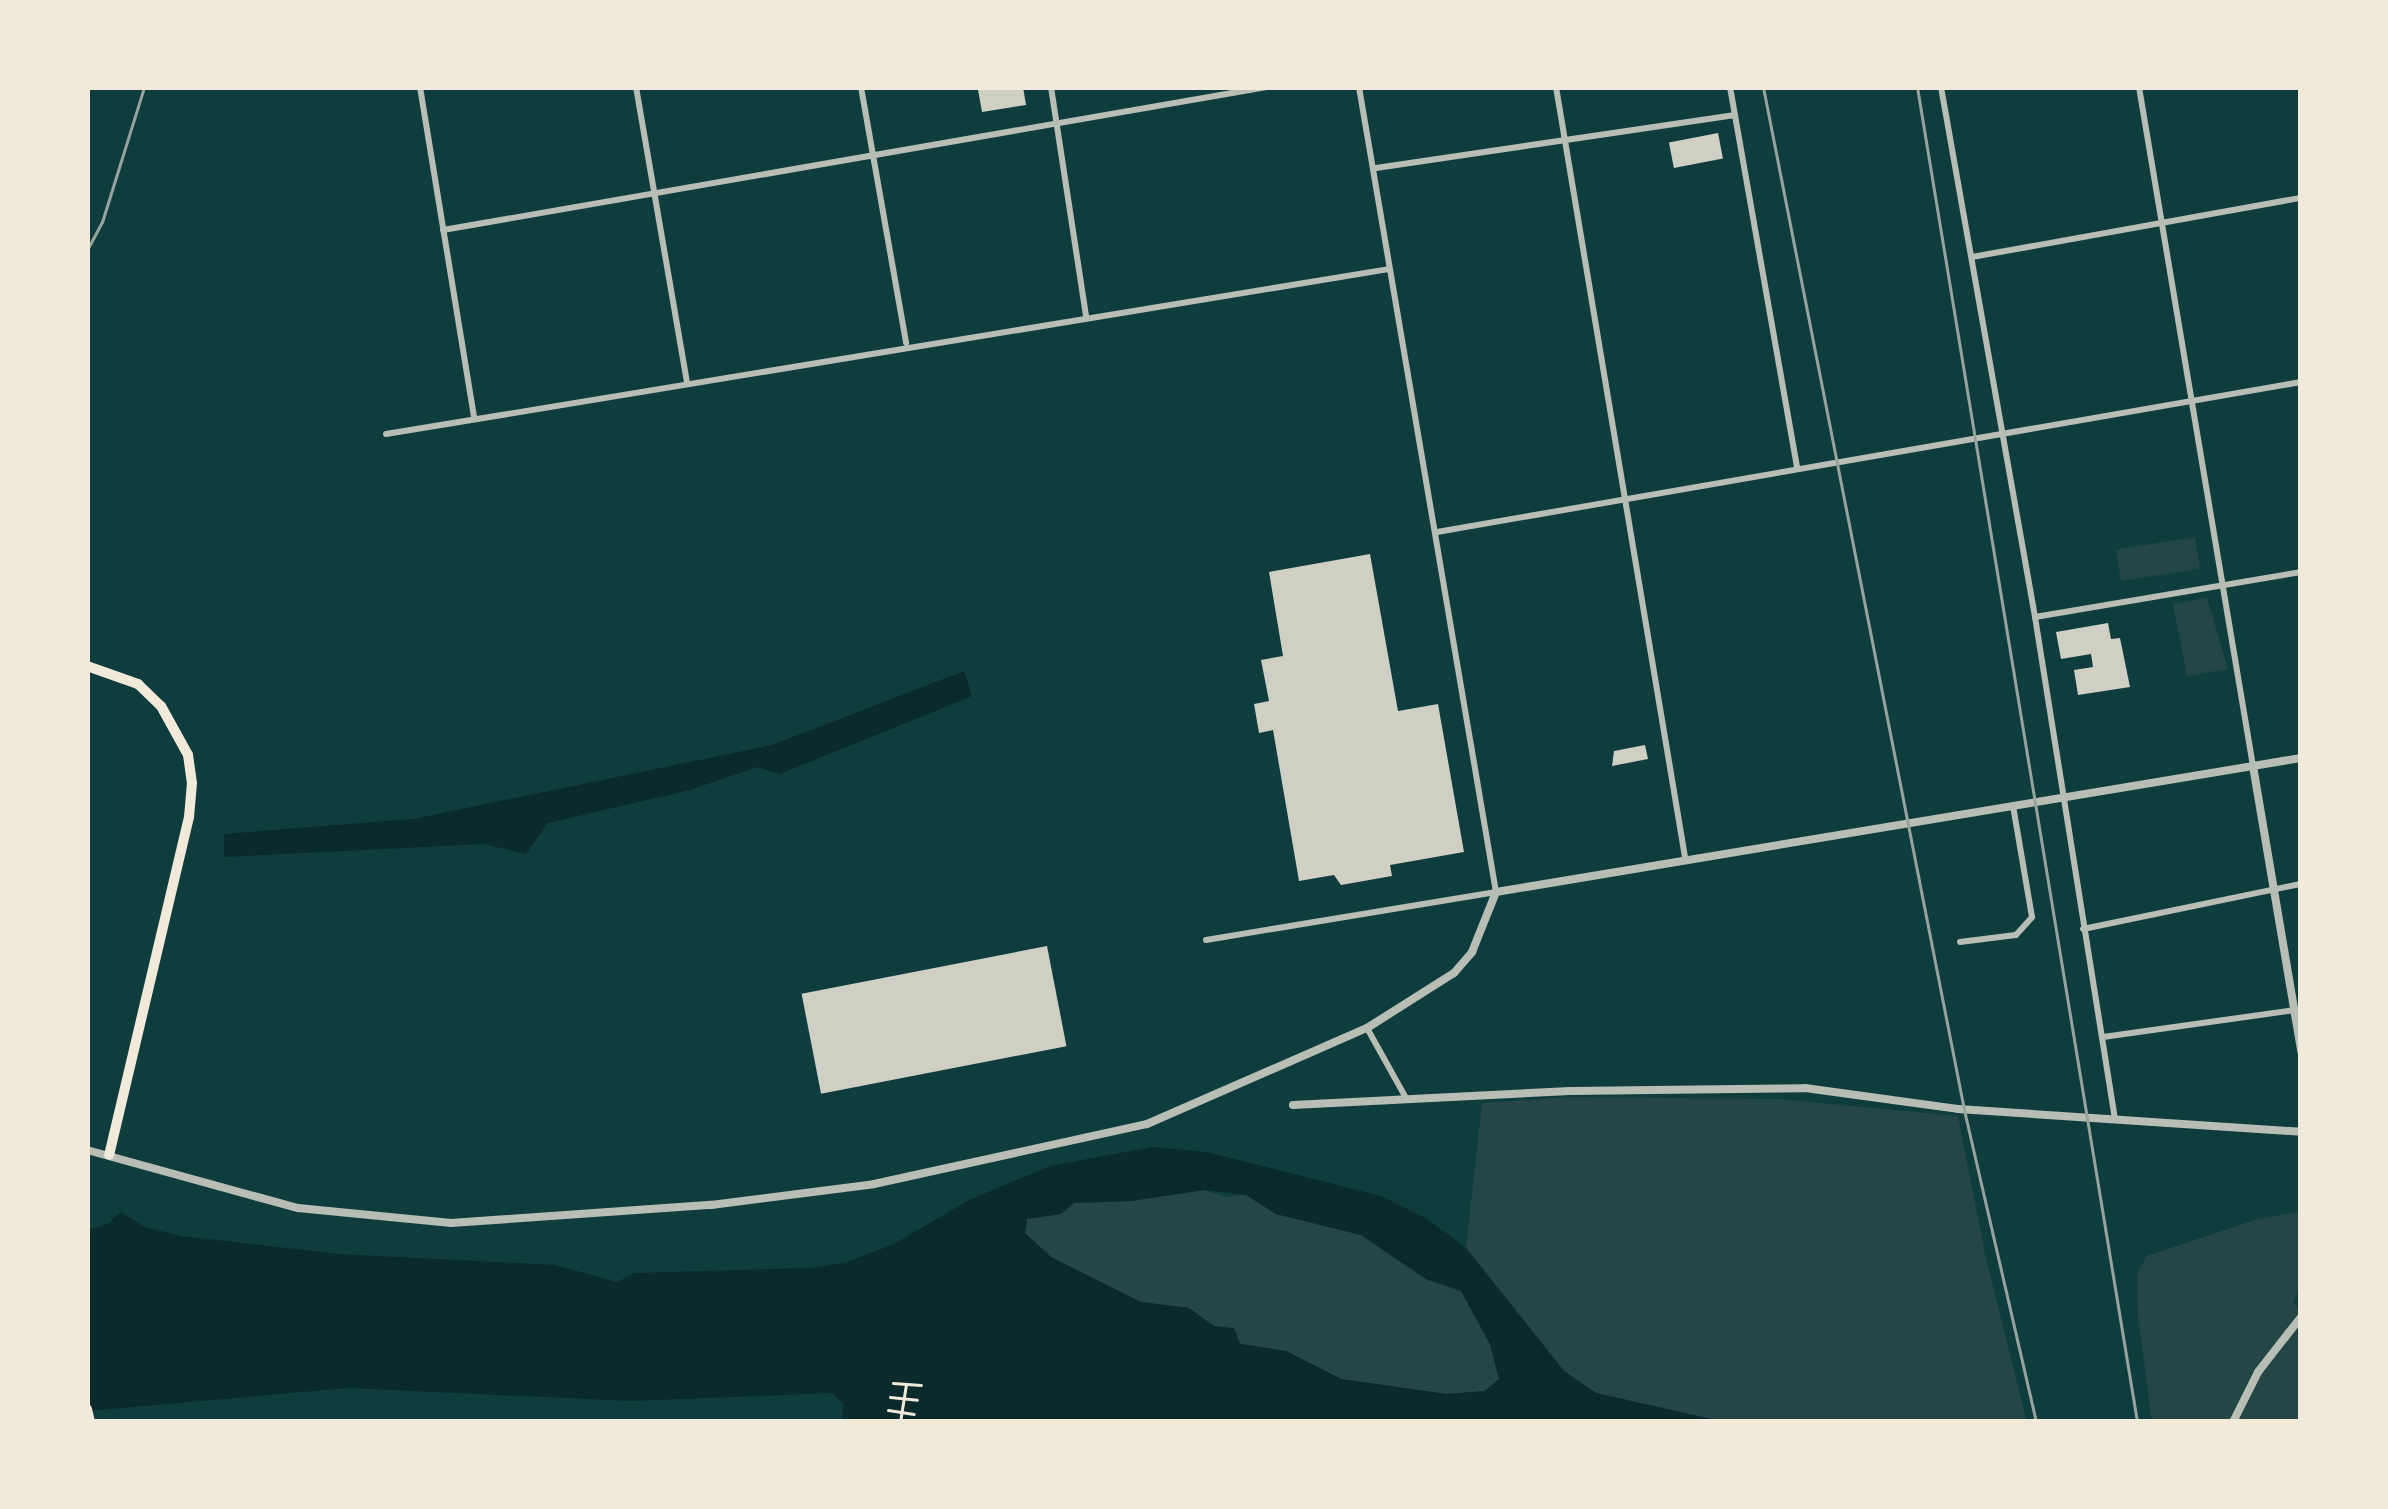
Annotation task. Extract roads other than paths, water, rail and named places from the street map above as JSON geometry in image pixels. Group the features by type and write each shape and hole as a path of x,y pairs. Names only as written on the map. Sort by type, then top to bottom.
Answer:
{"highway":[{"path":"87,666 138,684 160,706 188,755 192,783 189,817 109,1155"},
{"path":"87,1409 90,1422"}],"street":[{"path":"419,87 474,417"},
{"path":"636,87 687,382"},
{"path":"861,87 906,345"},
{"path":"1051,87 1086,316"},
{"path":"442,230 1267,87"},
{"path":"87,1150 298,1208 396,1220 520,1222 730,1203 874,1184 1147,1124 1367,1028 1454,973 1472,952 1496,892 1360,87"},
{"path":"1556,87 1685,857"},
{"path":"1730,87 1797,470"},
{"path":"1941,87 2035,617 2116,1123"},
{"path":"2139,87 2221,586 2298,1010 2301,1052"},
{"path":"1376,168 1735,115"},
{"path":"1972,257 2301,198"},
{"path":"386,434 1390,268"},
{"path":"1437,532 2301,382"},
{"path":"2035,617 2301,572"},
{"path":"1206,940 2012,802 2301,758"},
{"path":"1960,942 2016,935 2032,917 2012,802"},
{"path":"2083,929 2301,884"},
{"path":"2103,1037 2298,1010"},
{"path":"1367,1028 1407,1100"},
{"path":"1293,1106 1805,1088 2116,1123 2301,1132"},
{"path":"2233,1422 2258,1372 2301,1317"}],"railway":[{"path":"87,250 102,222 144,87"},
{"path":"1763,87 1964,1110 2036,1422"},
{"path":"1917,87 2137,1422"}]}
